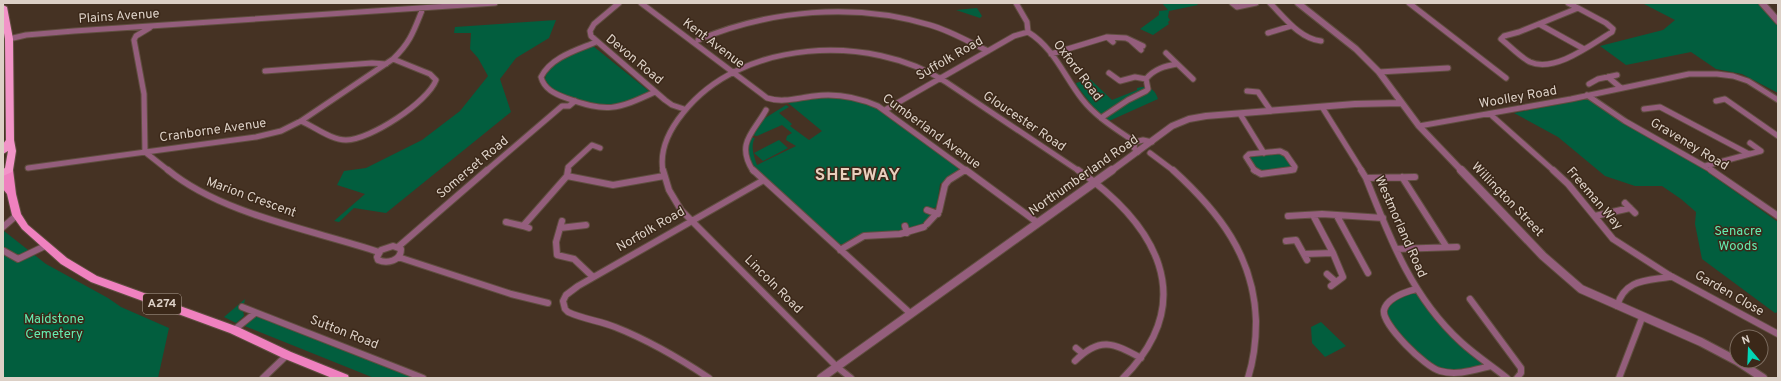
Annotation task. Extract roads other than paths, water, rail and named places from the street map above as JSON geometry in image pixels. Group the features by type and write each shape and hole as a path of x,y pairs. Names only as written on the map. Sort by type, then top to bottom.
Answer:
{"highway":[{"path":"3,7 9,39 8,135 12,151 5,174"},
{"path":"3,151 8,135"}],"main road":[{"name":"A274","path":"5,174 5,185 11,194 17,216 25,228 64,261 94,279 234,330 287,355 344,378"}],"street":[{"name":"Plains Avenue","path":"9,39 32,35 125,28 495,3"},
{"name":"Devon Road","path":"619,3 592,26 590,33 596,42 655,92 672,105 684,109"},
{"name":"Kent Avenue","path":"642,3 732,73 764,96 774,100"},
{"path":"1016,3 1027,22 1028,32"},
{"path":"1232,3 1237,7 1256,3"},
{"path":"1270,3 1286,19 1290,26 1302,31 1312,40 1321,41"},
{"name":"Willington Street","path":"1298,3 1356,49 1379,72 1419,126 1563,275 1581,288 1617,306 1700,342 1729,357"},
{"path":"1409,3 1506,78"},
{"path":"1568,3 1578,8 1606,23 1613,29 1612,32 1565,60 1542,65 1530,62 1501,39 1504,36 1578,8"},
{"path":"1762,3 1778,21"},
{"name":"Cranborne Avenue","path":"28,168 262,136 281,131 302,121 393,59 405,48 410,40 423,8"},
{"path":"698,40 748,22 773,17 856,11 899,16 938,27 956,34 988,51"},
{"path":"1539,24 1584,49"},
{"path":"145,152 144,94 134,40 136,36 153,26"},
{"path":"1268,33 1290,26"},
{"path":"125,28 136,36"},
{"name":"Suffolk Road","path":"885,110 1014,36 1028,32"},
{"name":"Oxford Road","path":"1028,32 1038,37 1082,99 1101,118 1135,142"},
{"path":"1051,54 1107,37 1116,36 1127,38 1142,48"},
{"path":"1107,37 1113,42"},
{"path":"596,42 555,61 547,68 542,74 541,80 547,88 566,98 597,108 625,106 655,92"},
{"name":"Gloucester Road","path":"732,73 752,64 781,56 817,50 865,52 895,58 920,67 940,78 1095,183 1123,206 1139,225 1150,244 1157,261 1163,292 1162,313 1156,333 1141,358 1123,378"},
{"path":"1166,53 1193,79"},
{"path":"302,121 340,138 354,139 374,131 409,109 436,84 436,78 433,75 393,59"},
{"path":"265,70 372,63 386,64"},
{"path":"1101,118 1112,112 1129,99 1145,92 1148,89 1146,79 1150,73 1166,66 1177,64"},
{"path":"1379,72 1448,68"},
{"name":"Lincoln Road","path":"732,73 705,90 684,109 674,122 666,140 663,158 666,187 674,201 692,220 837,367 851,378"},
{"path":"1109,73 1120,81 1135,77 1146,79"},
{"name":"Woolley Road","path":"1419,126 1490,114 1689,74 1726,74 1748,81 1778,100"},
{"path":"1589,84 1598,79 1617,76"},
{"path":"1608,77 1621,88"},
{"path":"1247,92 1258,92 1271,111"},
{"name":"Cumberland Avenue","path":"774,100 785,101 820,95 839,95 864,100 885,110 1038,223"},
{"name":"Graveney Road","path":"1587,95 1625,121 1705,166 1778,216"},
{"name":"Somerset Road","path":"398,247 562,106 562,103 566,98"},
{"path":"1716,101 1725,99 1778,136"},
{"name":"Somerset Road","path":"562,106 570,105 575,101"},
{"name":"Northumberland Road","path":"821,378 1095,183 1172,126 1206,116 1322,107 1401,103"},
{"name":"Westmorland Road","path":"1322,107 1366,178 1407,274 1416,289 1446,327 1462,343 1507,378"},
{"path":"1644,109 1660,107 1748,154"},
{"path":"766,110 764,116 750,133 746,150 750,167 762,181 911,314"},
{"path":"1240,114 1264,153"},
{"name":"Freeman Way","path":"1490,114 1568,184 1613,239 1669,275"},
{"path":"1138,152 1134,148 1135,142 1143,140 1152,142"},
{"path":"1705,166 1761,151 1750,143"},
{"path":"506,222 526,227 567,176 568,167 592,145 600,148"},
{"name":"Marion Crescent","path":"145,152 181,181 231,205 379,252 377,257 381,262 390,262 398,257 511,294 548,303"},
{"path":"1284,152 1295,168 1294,170 1261,174 1257,173 1254,171 1246,157 1249,154 1264,153 1284,152"},
{"path":"1150,153 1174,171 1202,197 1228,231 1245,261 1252,283 1257,318 1256,345 1250,377"},
{"path":"840,250 864,236 906,230 926,225 938,214 945,185 949,180 966,170"},
{"path":"567,176 613,185 664,176"},
{"path":"1402,177 1446,246"},
{"path":"1366,178 1415,177"},
{"name":"Norfolk Road","path":"709,378 677,357 648,341 603,323 568,312 564,308 563,301 567,294 593,277 762,181"},
{"path":"1625,203 1635,213"},
{"path":"1595,216 1630,208"},
{"path":"926,210 938,214"},
{"path":"1288,216 1322,214 1383,218"},
{"path":"1313,215 1333,253 1343,277 1331,286"},
{"path":"3,227 17,216"},
{"path":"1336,216 1368,273"},
{"path":"562,221 556,242 557,255 576,258 593,277"},
{"path":"560,228 586,225"},
{"path":"1286,242 1296,240 1306,257 1333,253"},
{"path":"4,251 18,259 46,246"},
{"path":"379,252 388,246 398,247 401,252 398,257"},
{"path":"1396,248 1456,247"},
{"path":"1327,274 1336,282"},
{"path":"1617,306 1619,296 1629,286 1669,277 1669,275"},
{"name":"Garden Close","path":"1669,275 1778,334"},
{"path":"1416,289 1408,291 1391,301 1386,306 1384,313 1386,319 1420,359 1431,368 1444,373 1459,372 1491,366"},
{"path":"1470,299 1521,368 1521,373 1517,378"},
{"path":"1466,306 1474,305"},
{"name":"Sutton Road","path":"242,307 422,378"},
{"path":"234,330 256,313"},
{"path":"1619,378 1642,318"},
{"path":"1075,361 1079,350 1104,342 1120,347 1141,358"},
{"path":"263,378 287,355"},
{"name":"Willington Street","path":"1749,369 1763,378"}],"district":[{"name":"SHEPWAY","path":"858,176"}],"park label":[{"name":"Senacre Woods","path":"1738,240"},
{"name":"Maidstone Cemetery","path":"54,328"}]}
